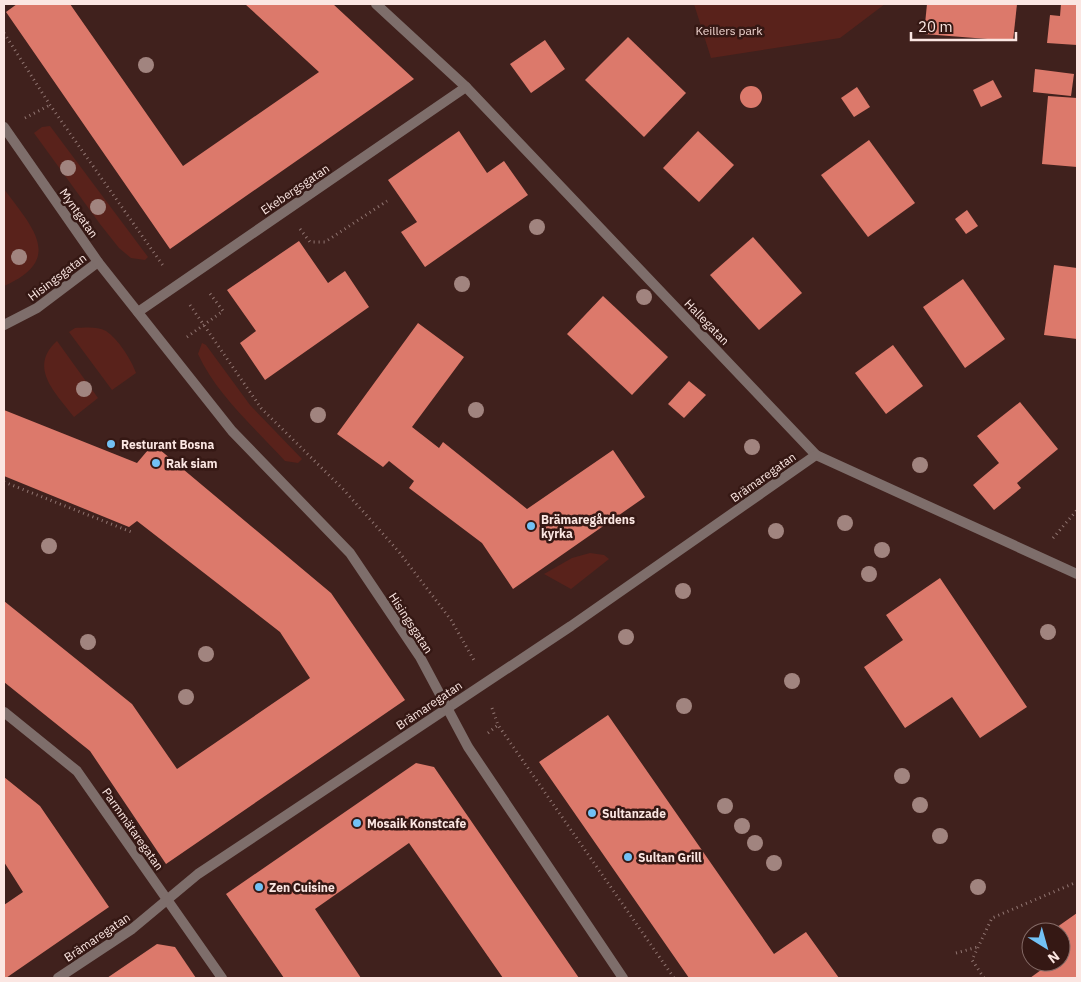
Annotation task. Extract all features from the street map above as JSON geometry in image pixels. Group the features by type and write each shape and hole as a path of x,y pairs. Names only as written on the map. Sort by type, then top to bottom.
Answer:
{"street":[{"name":"Hallegatan","path":"376,4 466,87 816,455 1077,574"},
{"name":"Ekebergsgatan","path":"138,312 176,284 466,87"},
{"name":"Myntgatan","path":"4,127 98,262 138,312"},
{"name":"Hisingsgatan","path":"4,325 38,308 98,262"},
{"name":"Hisingsgatan","path":"138,312 232,431 350,553 420,657 468,747 623,978"},
{"name":"Brämaregatan","path":"58,978 132,929 168,901 198,874 571,626 816,455"},
{"name":"Parmmätaregatan","path":"4,712 77,771 222,978"}],"path":[{"path":"4,33 50,104 260,408 344,490 399,552 451,620 473,659 498,725 674,978"},
{"path":"24,119 50,104"},
{"path":"299,228 310,242 325,242 387,201"},
{"path":"168,350 222,311 208,293 206,284"},
{"path":"4,482 134,533"},
{"path":"1038,556 1077,510"},
{"path":"984,978 972,960 992,918 1077,882"},
{"path":"956,954 978,947"}],"green space":[{"name":"Keillers park","path":"694,4 885,4 840,38 711,58"},
{"path":"50,126 148,257 145,260 131,258 119,248 34,133 42,127"},
{"path":"4,189 32,229 37,241 38,253 34,265 23,276 4,286"},
{"path":"75,328 95,328 106,331 124,350 136,373 112,390 69,332"},
{"path":"57,341 98,398 74,417 53,390 45,371 48,351"},
{"path":"202,343 206,345 250,405 302,459 298,463 285,461 226,397 215,383 198,354"},
{"path":"590,553 604,555 609,559 571,589 544,574 572,558"}],"building":[{"path":"17,4 70,4 183,166 319,72 245,4 333,4 414,79 170,249 6,12"},
{"path":"927,4 1017,4 1013,41 924,34"},
{"path":"1061,4 1077,4 1077,45 1047,43 1050,15 1060,16"},
{"path":"628,37 686,93 644,137 585,80"},
{"path":"545,40 565,69 531,93 510,64"},
{"path":"1035,69 1074,74 1071,96 1033,92"},
{"path":"993,80 1002,97 981,107 973,90"},
{"path":"751,86 761,93 762,97 755,107 751,108 741,101 740,97 747,87"},
{"path":"857,87 870,107 854,117 841,98"},
{"path":"1048,96 1077,98 1077,167 1042,164"},
{"path":"459,131 487,173 504,161 528,195 425,267 401,232 417,222 388,180"},
{"path":"698,131 734,165 699,202 663,168"},
{"path":"869,140 915,203 868,237 821,175"},
{"path":"967,210 978,226 966,234 955,219"},
{"path":"753,237 802,293 759,330 710,275"},
{"path":"299,241 328,283 345,271 369,307 265,380 240,343 256,331 227,290"},
{"path":"1054,265 1077,268 1077,339 1044,335"},
{"path":"963,279 1005,339 965,368 923,307"},
{"path":"603,296 668,357 632,395 567,334"},
{"name":"Brämaregårdens kyrka","path":"418,323 464,357 412,427 439,448 443,442 527,509 613,450 645,497 513,589 482,543 409,488 414,481 389,461 383,467 337,434"},
{"path":"893,345 923,386 886,414 855,373"},
{"path":"689,381 706,395 684,418 668,404"},
{"path":"1020,402 1058,449 1017,483 1021,488 994,510 973,485 999,463 977,436"},
{"path":"4,410 137,463 153,444 331,593 405,700 166,864 90,751 4,682 4,601 132,704 177,769 310,678 280,632 137,521 129,527 4,476"},
{"path":"940,578 1027,707 980,738 952,697 905,728 864,667 903,640 886,615"},
{"path":"608,715 774,954 806,932 839,978 689,978 539,762"},
{"path":"416,763 434,767 579,978 503,978 409,843 315,909 361,978 284,978 226,894"},
{"path":"4,777 40,806 109,907 6,978 4,978 4,905 23,892 4,862"},
{"path":"1077,913 1077,978 1030,978 1038,972 1071,972 1071,922 1064,922"},
{"path":"157,944 175,947 196,978 107,978"}],"place":[{"name":"Resturant Bosna","path":"111,444"},
{"name":"Rak siam","path":"156,463"},
{"name":"Brämaregårdens kyrka","path":"531,526"},
{"name":"Sultanzade","path":"592,813"},
{"name":"Mosaik Konstcafe","path":"357,823"},
{"name":"Sultan Grill","path":"628,857"},
{"name":"Zen Cuisine","path":"259,887"}]}
